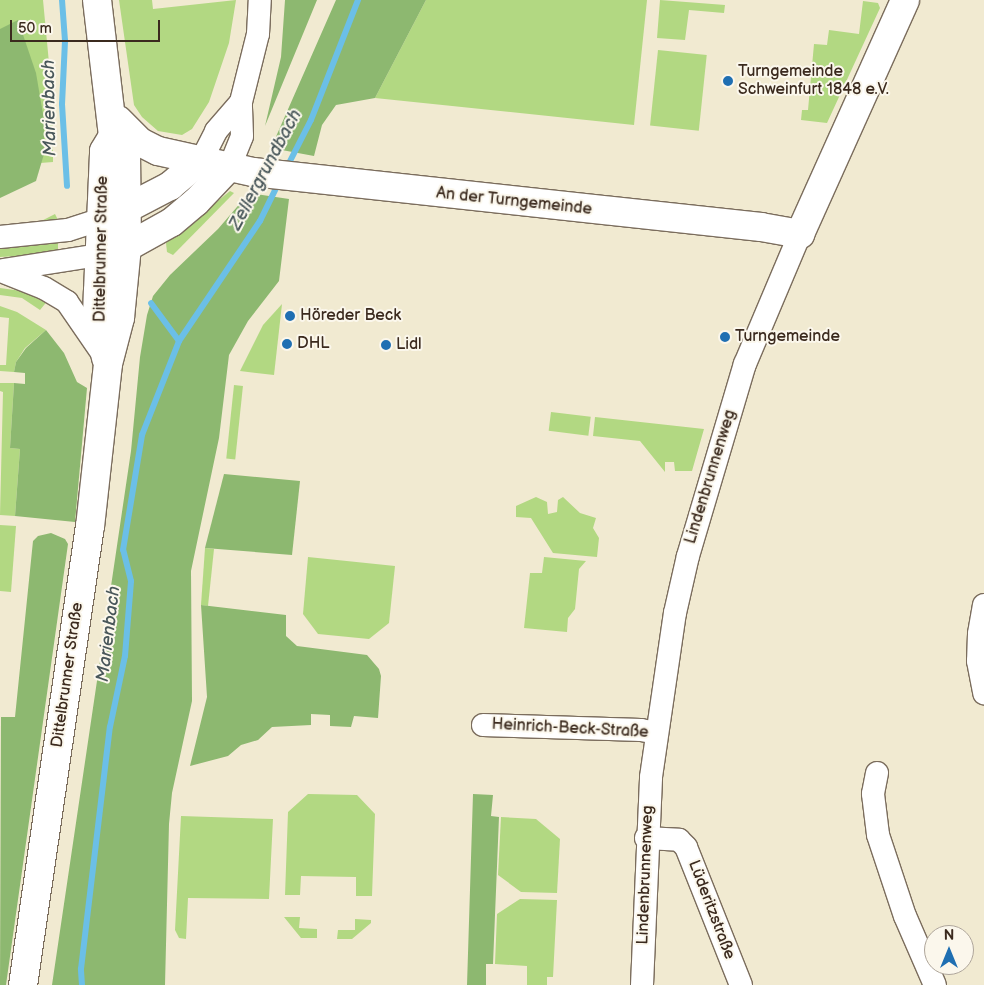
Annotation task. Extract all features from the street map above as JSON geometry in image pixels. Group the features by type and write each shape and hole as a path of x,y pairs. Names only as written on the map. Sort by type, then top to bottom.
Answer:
{"street":[{"name":"Dittelbrunner Straße","path":"23,985 90,527 108,364 120,318 127,247 129,210 126,151 112,124 97,0"},
{"path":"0,271 99,255 127,247 172,222 196,202 230,166 242,136 241,102 258,34 260,0"},
{"name":"Lindenbrunnenweg","path":"642,985 646,838 656,733 675,613 693,538 746,364 800,234 904,0"},
{"path":"0,238 68,230 129,210 187,175 202,159 216,131 241,102"},
{"name":"Dittelbrunner Straße","path":"108,364 98,317 99,255 104,151 112,124"},
{"name":"An der Turngemeinde","path":"112,124 128,132 150,148 296,179 761,227 800,234"},
{"path":"0,271 44,288 67,302 90,331 108,364"},
{"path":"984,605 978,634 978,661 984,693"},
{"name":"Heinrich-Beck-Straße","path":"483,725 656,733"},
{"path":"877,773 874,794 878,835 902,907 935,985"},
{"name":"Lüderitzstraße","path":"646,838 679,840 686,847 741,985"}],"green space":[{"path":"0,0 43,0 53,105 53,162 27,164 0,106"},
{"path":"119,0 152,0 153,9 236,0 229,43 209,102 192,129 182,135 158,131 142,117 134,105"},
{"path":"285,0 317,0 265,126 281,57"},
{"path":"336,0 426,0 375,98 336,105 322,125 314,156 271,148"},
{"path":"426,0 647,0 634,125 375,98"},
{"path":"660,0 725,5 724,13 689,10 685,40 657,38"},
{"path":"863,1 878,3 880,8 827,123 801,120 802,110 808,110 814,44 827,45 829,30 859,34"},
{"path":"18,20 36,73 44,120 44,154 36,181 0,198 0,29"},
{"path":"658,50 707,55 699,131 650,126"},
{"path":"230,191 234,193 173,255 167,252 166,243"},
{"path":"249,193 289,199 279,281 248,321 229,355 219,438 191,571 192,701 172,793 169,824 165,985 52,985 131,451 140,357 147,315 153,296 170,275 218,229"},
{"path":"55,214 58,220 9,245 6,239"},
{"path":"58,241 58,254 0,257 0,247"},
{"path":"0,288 29,292 49,299 40,310 22,298 0,295"},
{"path":"282,304 274,375 240,371 263,325"},
{"path":"0,306 17,312 46,330 25,348 16,362 14,372 0,371 0,365 6,365 9,318 0,317"},
{"path":"46,330 64,353 77,382 87,388 75,522 15,516 20,449 10,448 14,383 25,384 25,373 14,372 16,362 26,348"},
{"path":"0,383 14,383 10,448 20,449 15,516 0,515 3,392 0,391"},
{"path":"234,385 243,386 235,460 226,459"},
{"path":"551,412 591,417 588,436 549,431"},
{"path":"595,417 704,429 692,471 675,471 674,462 665,462 665,472 640,441 593,436"},
{"path":"224,474 300,481 292,555 205,548"},
{"path":"536,497 547,502 548,514 557,512 558,500 563,497 580,513 596,518 593,528 599,538 597,557 553,553 531,518 516,517 516,506"},
{"path":"0,525 16,526 11,592 0,591"},
{"path":"51,533 65,539 68,544 6,985 0,985 1,717 15,717 33,541 38,536"},
{"path":"205,548 214,549 208,606 201,605"},
{"path":"308,557 395,566 389,623 369,639 318,634 303,614"},
{"path":"544,557 586,561 579,569 575,609 568,618 567,632 524,628 530,573 542,573"},
{"path":"201,605 286,615 286,636 297,646 367,655 379,669 381,676 378,718 354,716 351,727 330,726 330,715 311,714 311,725 272,727 258,740 241,745 228,756 190,766 207,697"},
{"path":"308,794 357,795 375,814 372,896 356,896 356,877 301,876 300,895 285,895 288,812"},
{"path":"473,794 493,795 491,816 499,817 493,964 486,964 486,985 467,985"},
{"path":"181,816 273,819 269,899 188,898 186,939 179,938 175,930"},
{"path":"501,817 536,819 560,839 557,893 521,892 498,875"},
{"path":"520,899 557,900 553,977 547,977 547,985 527,985 527,966 495,964 497,914"},
{"path":"284,917 300,917 299,928 317,929 317,938 301,938"},
{"path":"355,919 371,920 371,923 352,939 337,939 338,930 355,930"}],"waterway":[{"name":"Marienbach","path":"62,0 65,41 62,104 67,186"},
{"name":"Zellergrundbach","path":"286,169 311,120 358,0"},
{"name":"Zellergrundbach","path":"179,341 260,221 279,182"},
{"name":"Marienbach","path":"82,985 81,969 110,727 125,656 131,581 123,550 142,435 179,341 151,303"}],"place":[{"name":"Turngemeinde Schweinfurt 1848 e.V.","path":"728,81"},
{"name":"Höreder Beck","path":"290,316"},
{"name":"Turngemeinde","path":"725,337"},
{"name":"DHL","path":"287,344"},
{"name":"Lidl","path":"386,345"}]}
